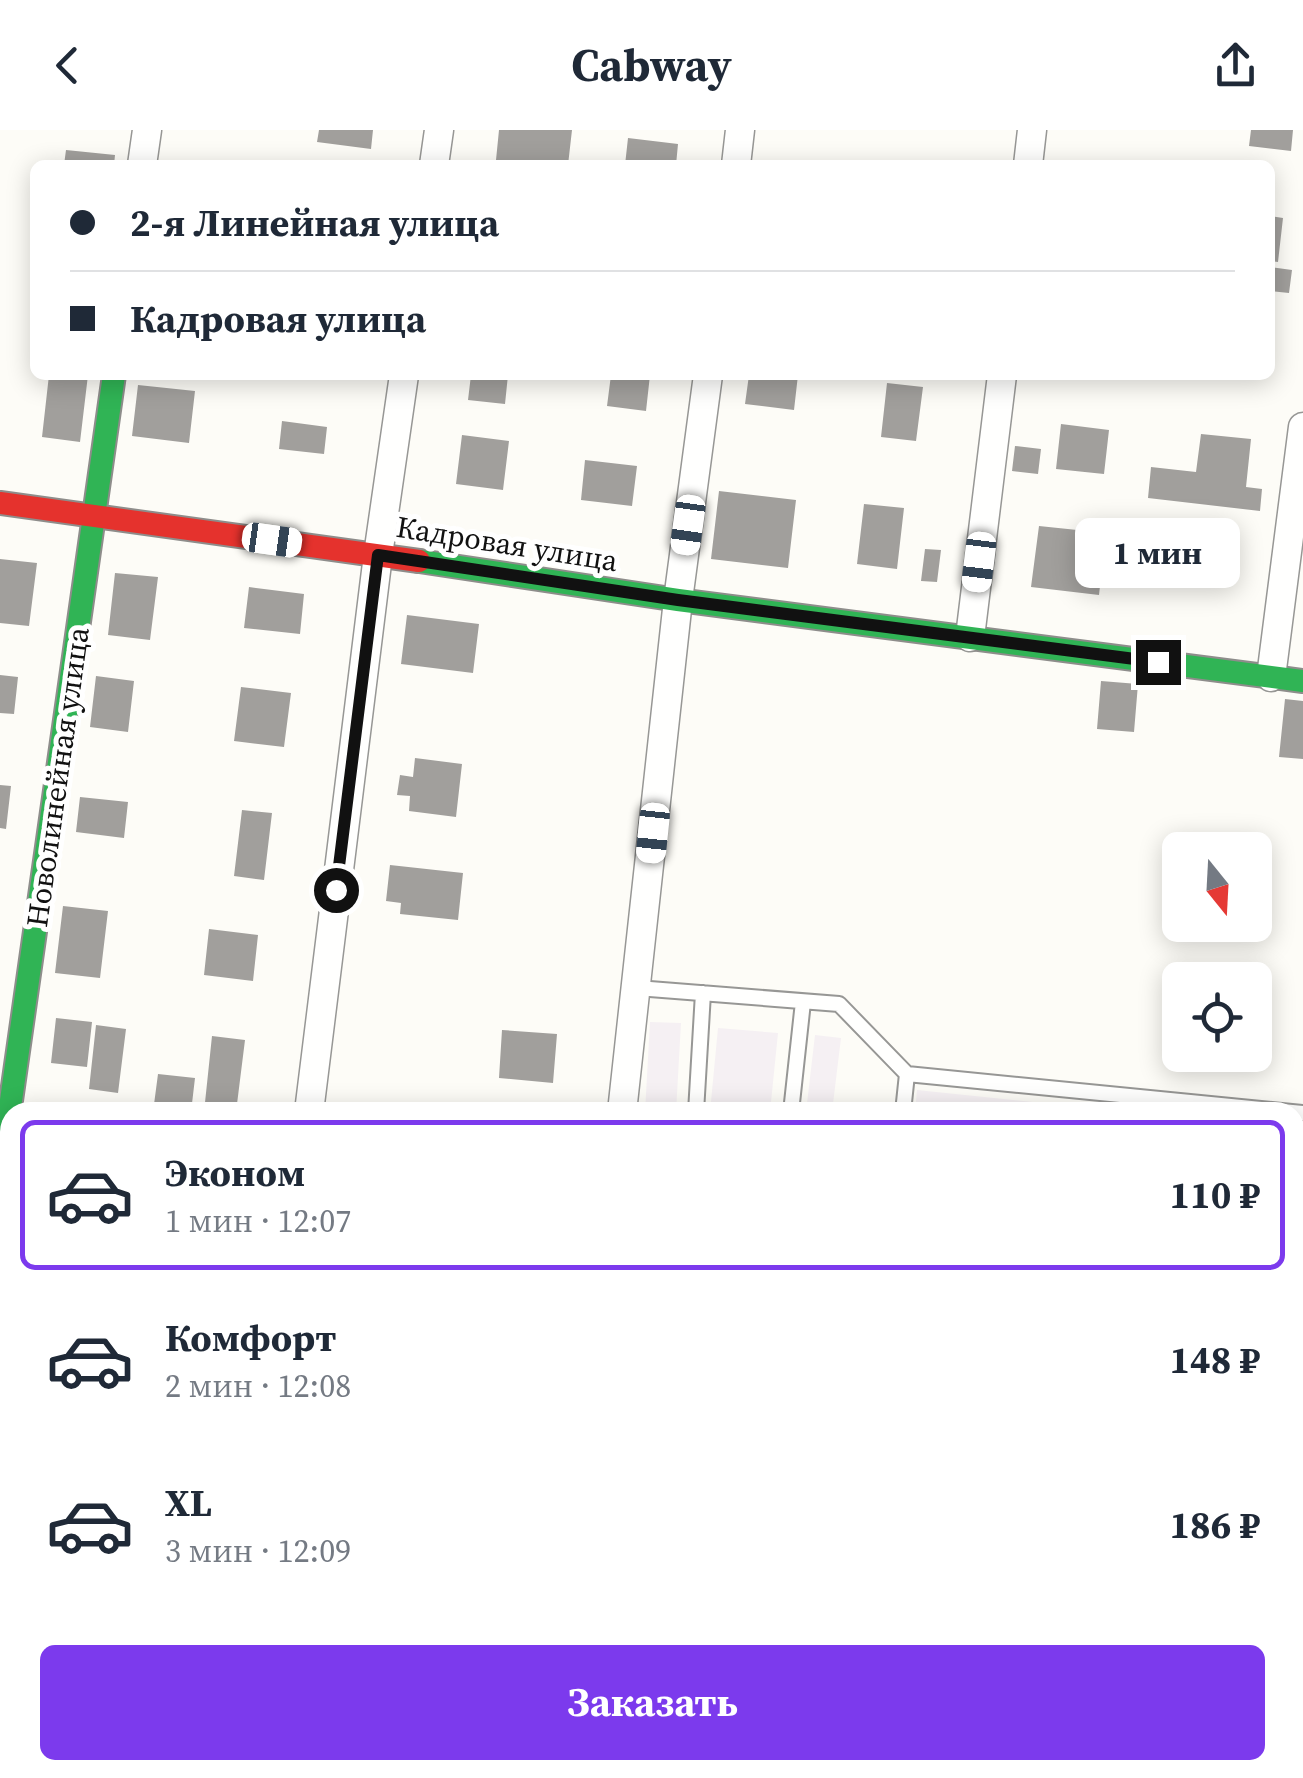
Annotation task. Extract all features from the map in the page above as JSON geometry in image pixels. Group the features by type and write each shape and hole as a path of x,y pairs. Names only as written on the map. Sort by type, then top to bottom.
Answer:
{"street":[{"path":"143,160 147,130"},
{"path":"435,160 439,130"},
{"path":"737,160 740,130"},
{"path":"1029,160 1032,130"},
{"name":"Новолинейная улица","path":"11,1102 113,380"},
{"path":"310,1102 403,380"},
{"path":"623,1102 678,600 707,380"},
{"path":"970,637 1001,380"},
{"path":"1271,676 1303,426"},
{"name":"Кадровая улица","path":"0,503 678,600 1303,681"}],"lane":[{"path":"636,988 839,1004 908,1074 1192,1102"},
{"path":"697,1102 703,993"},
{"path":"792,1102 803,1002"},
{"path":"905,1102 908,1074"}],"shaded area":[{"path":"650,1022 681,1023 677,1102 646,1102"},
{"path":"718,1028 778,1033 771,1102 711,1102"},
{"path":"815,1035 841,1038 833,1102 807,1102"},
{"path":"917,1090 1033,1102 916,1102"}],"building":[{"path":"319,130 373,130 371,149 317,142"},
{"path":"499,130 572,130 569,160 496,160"},
{"path":"1251,130 1293,130 1291,151 1249,146"},
{"path":"628,138 678,144 676,160 626,160"},
{"path":"66,150 115,155 114,160 65,160"},
{"path":"1275,217 1283,218 1278,262 1275,262"},
{"path":"1275,268 1292,270 1289,293 1275,292"},
{"path":"48,380 87,380 80,442 42,437"},
{"path":"470,380 507,380 505,404 468,400"},
{"path":"610,380 649,380 646,411 607,406"},
{"path":"748,380 797,380 794,410 745,404"},
{"path":"887,383 923,387 916,441 881,437"},
{"path":"138,385 195,391 189,443 132,436"},
{"path":"282,421 327,427 324,454 279,449"},
{"path":"1061,424 1109,430 1104,474 1056,469"},
{"path":"1201,434 1251,439 1246,487 1262,489 1260,511 1148,498 1151,467 1196,472"},
{"path":"462,435 509,441 503,490 456,484"},
{"path":"1015,446 1041,449 1038,474 1012,471"},
{"path":"585,460 637,466 632,506 581,500"},
{"path":"719,491 796,500 788,568 711,559"},
{"path":"864,504 904,508 897,569 857,564"},
{"path":"1039,526 1106,533 1099,595 1031,587"},
{"path":"1199,545 1238,550 1234,583 1195,579"},
{"path":"925,549 941,550 937,582 921,581"},
{"path":"0,559 37,563 29,626 0,623"},
{"path":"115,573 158,577 150,640 108,635"},
{"path":"249,587 304,594 300,634 244,628"},
{"path":"407,615 479,624 473,673 401,664"},
{"path":"0,675 18,677 14,714 0,713"},
{"path":"96,676 134,681 128,732 90,727"},
{"path":"1101,681 1138,684 1134,732 1097,729"},
{"path":"241,687 291,693 284,747 234,741"},
{"path":"1285,699 1303,701 1303,759 1279,757"},
{"path":"415,758 462,764 456,817 409,811 410,796 397,795 400,775 413,777"},
{"path":"0,785 11,786 6,829 0,828"},
{"path":"80,797 128,802 124,838 76,832"},
{"path":"242,810 272,813 264,880 234,876"},
{"path":"390,865 463,873 458,920 400,914 401,903 386,901"},
{"path":"63,906 108,911 100,978 55,973"},
{"path":"209,929 258,935 253,981 204,975"},
{"path":"56,1018 92,1022 87,1067 51,1063"},
{"path":"96,1025 126,1029 118,1093 89,1089"},
{"path":"502,1030 557,1034 553,1083 499,1078"},
{"path":"212,1036 245,1040 237,1102 205,1102"},
{"path":"158,1074 195,1078 192,1102 154,1102"}],"traffic: fast":[{"path":"11,1102 113,380"},
{"path":"419,561 678,600 1303,681"}],"traffic: jam":[{"path":"0,503 419,561"}],"route":[{"path":"336,890 378,555 678,600 1158,662"}]}
